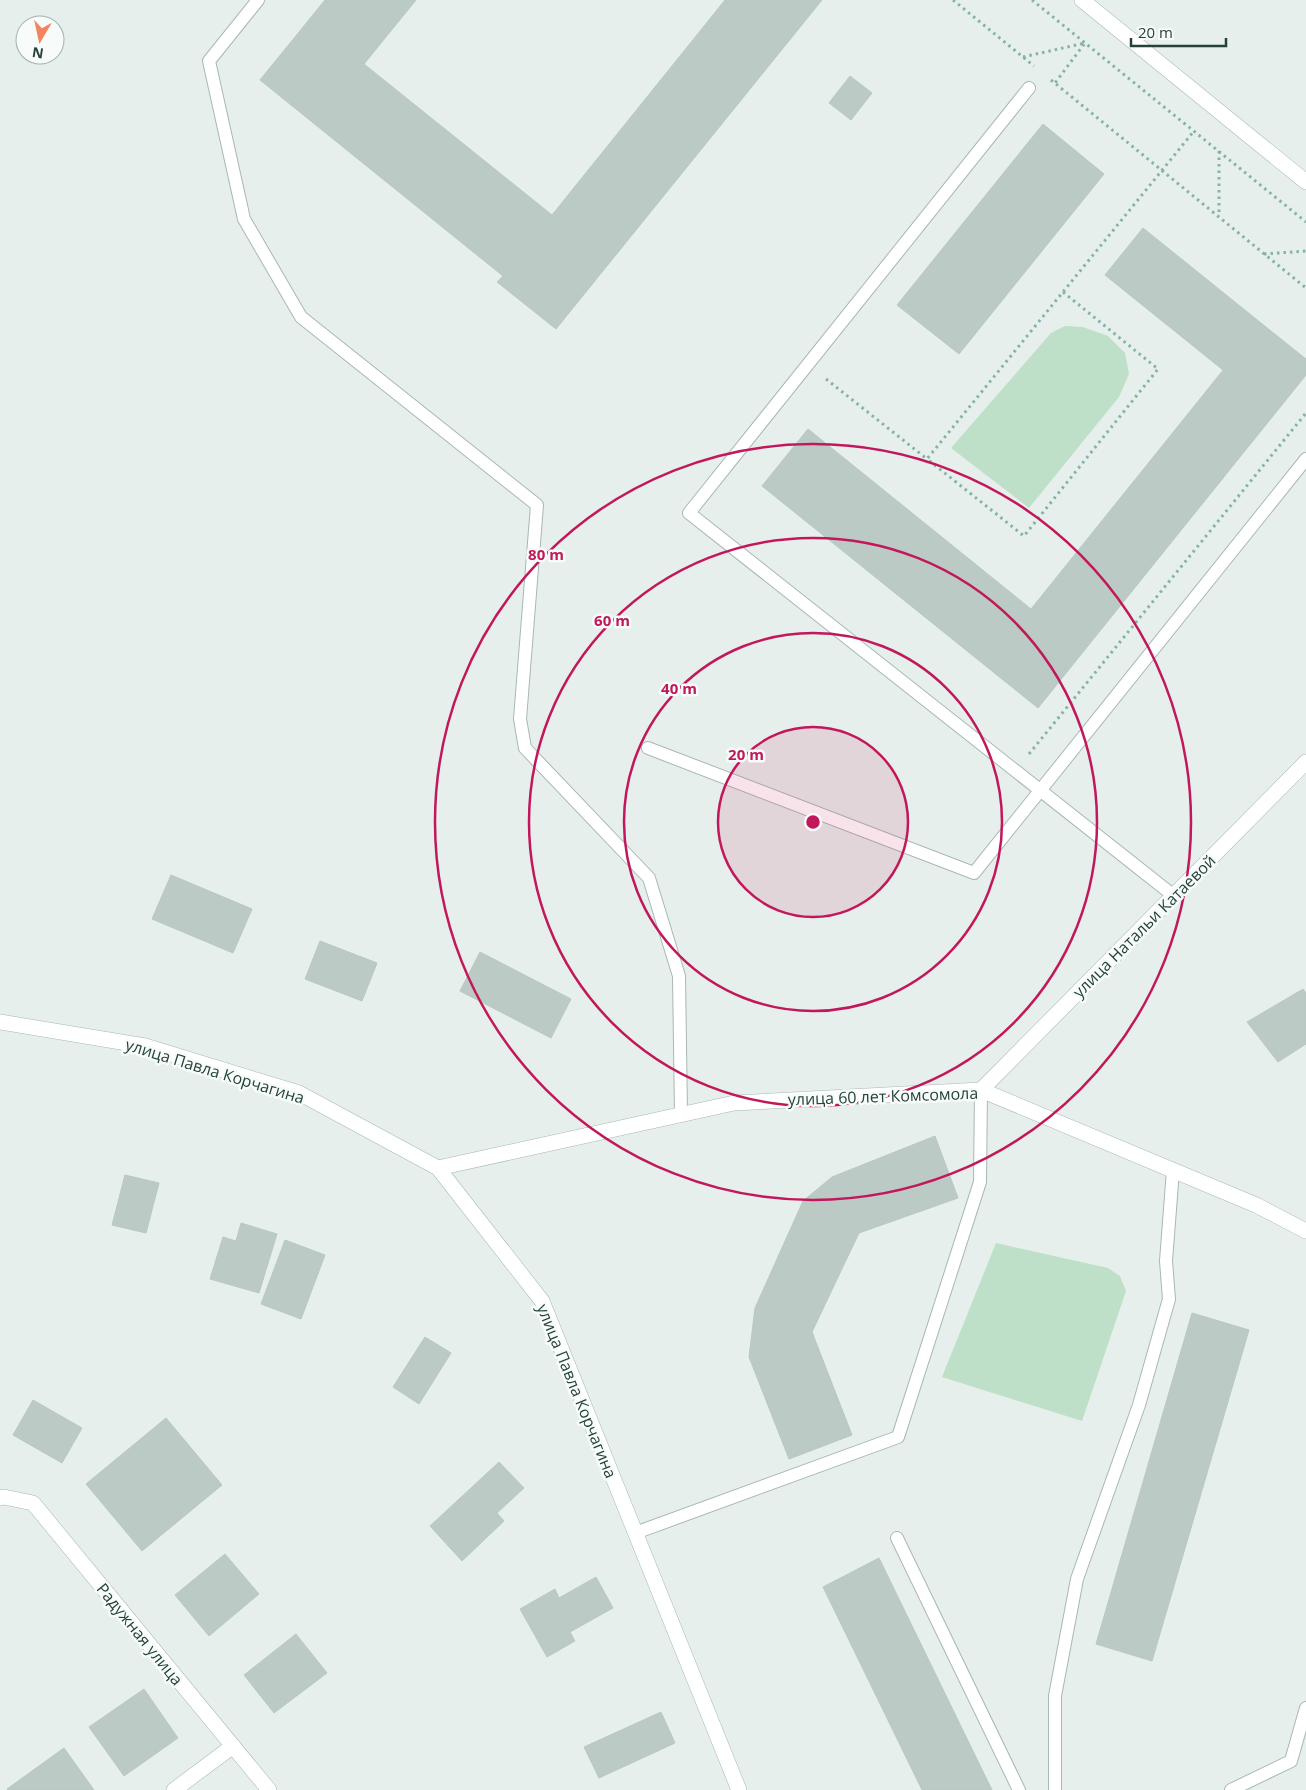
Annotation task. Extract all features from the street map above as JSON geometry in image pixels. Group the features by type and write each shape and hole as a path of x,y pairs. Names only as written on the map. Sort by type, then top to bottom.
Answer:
{"street":[{"path":"1082,0 1306,182"},
{"name":"улица Натальи Катаевой","path":"982,1090 1306,762"},
{"name":"улица Павла Корчагина","path":"0,1022 144,1046 299,1093 438,1168 542,1301 739,1790"},
{"name":"улица 60 лет Комсомола","path":"438,1168 734,1103 982,1090 1256,1205 1306,1232"},
{"name":"Радужная улица","path":"0,1498 4,1497 33,1504 269,1790"},
{"path":"174,1790 233,1746"}],"lane":[{"path":"258,0 209,61 244,219 301,317 537,505 520,720 525,748 649,878 679,976 681,1114"},
{"path":"1029,88 689,513 1174,896"},
{"path":"648,748 974,873 1306,459"},
{"path":"635,1533 898,1437 980,1182 982,1090"},
{"path":"1055,1790 1055,1696 1077,1579 1139,1404 1170,1299 1166,1261 1173,1170"},
{"path":"897,1538 1019,1790"},
{"path":"1231,1790 1291,1761 1306,1708"}],"path":[{"path":"953,0 1035,67"},
{"path":"1032,0 1306,222"},
{"path":"1023,56 1085,43"},
{"path":"1055,83 1085,43"},
{"path":"1048,78 1306,288"},
{"path":"927,459 1194,131"},
{"path":"1219,151 1219,217"},
{"path":"1264,254 1306,251"},
{"path":"808,365 1024,536 1158,369 1063,292"},
{"path":"1016,770 1306,413"}],"green space":[{"path":"1065,326 1083,327 1108,336 1125,353 1129,374 1119,397 1029,508 951,448 1051,333"},
{"path":"996,1243 1108,1268 1120,1276 1126,1291 1082,1421 942,1377"}],"building":[{"path":"325,0 416,0 364,64 552,215 725,0 822,0 556,329 497,282 503,276 260,80"},
{"path":"850,76 872,93 851,120 829,103"},
{"path":"1043,124 1104,174 959,354 897,305"},
{"path":"1143,228 1261,323 1223,370 1105,275"},
{"path":"1261,323 1306,359 1306,375 1038,708 762,486 808,429 1031,609"},
{"path":"171,875 252,909 233,953 152,919"},
{"path":"320,941 377,963 362,1001 305,979"},
{"path":"480,952 571,999 551,1038 460,991"},
{"path":"1303,989 1306,993 1306,1044 1278,1062 1247,1022"},
{"path":"935,1136 958,1198 859,1233 812,1332 852,1435 789,1459 749,1357 755,1308 803,1201 832,1177"},
{"path":"125,1175 159,1183 146,1233 112,1225"},
{"path":"241,1223 277,1234 259,1293 210,1279 223,1237 236,1241"},
{"path":"285,1240 325,1255 301,1319 261,1304"},
{"path":"1192,1313 1249,1330 1152,1661 1096,1644"},
{"path":"425,1337 451,1353 419,1404 393,1387"},
{"path":"33,1400 82,1428 62,1463 13,1435"},
{"path":"166,1418 222,1485 142,1551 86,1484"},
{"path":"499,1462 524,1488 497,1513 504,1521 462,1561 430,1526"},
{"path":"225,1554 259,1594 209,1636 175,1595"},
{"path":"879,1558 992,1790 922,1790 823,1587"},
{"path":"596,1577 613,1608 570,1632 575,1641 547,1657 520,1609 555,1589 559,1598"},
{"path":"296,1634 327,1673 274,1713 244,1675"},
{"path":"144,1689 178,1738 124,1776 89,1727"},
{"path":"661,1712 675,1743 599,1778 584,1747"},
{"path":"64,1748 94,1790 7,1789"}]}
